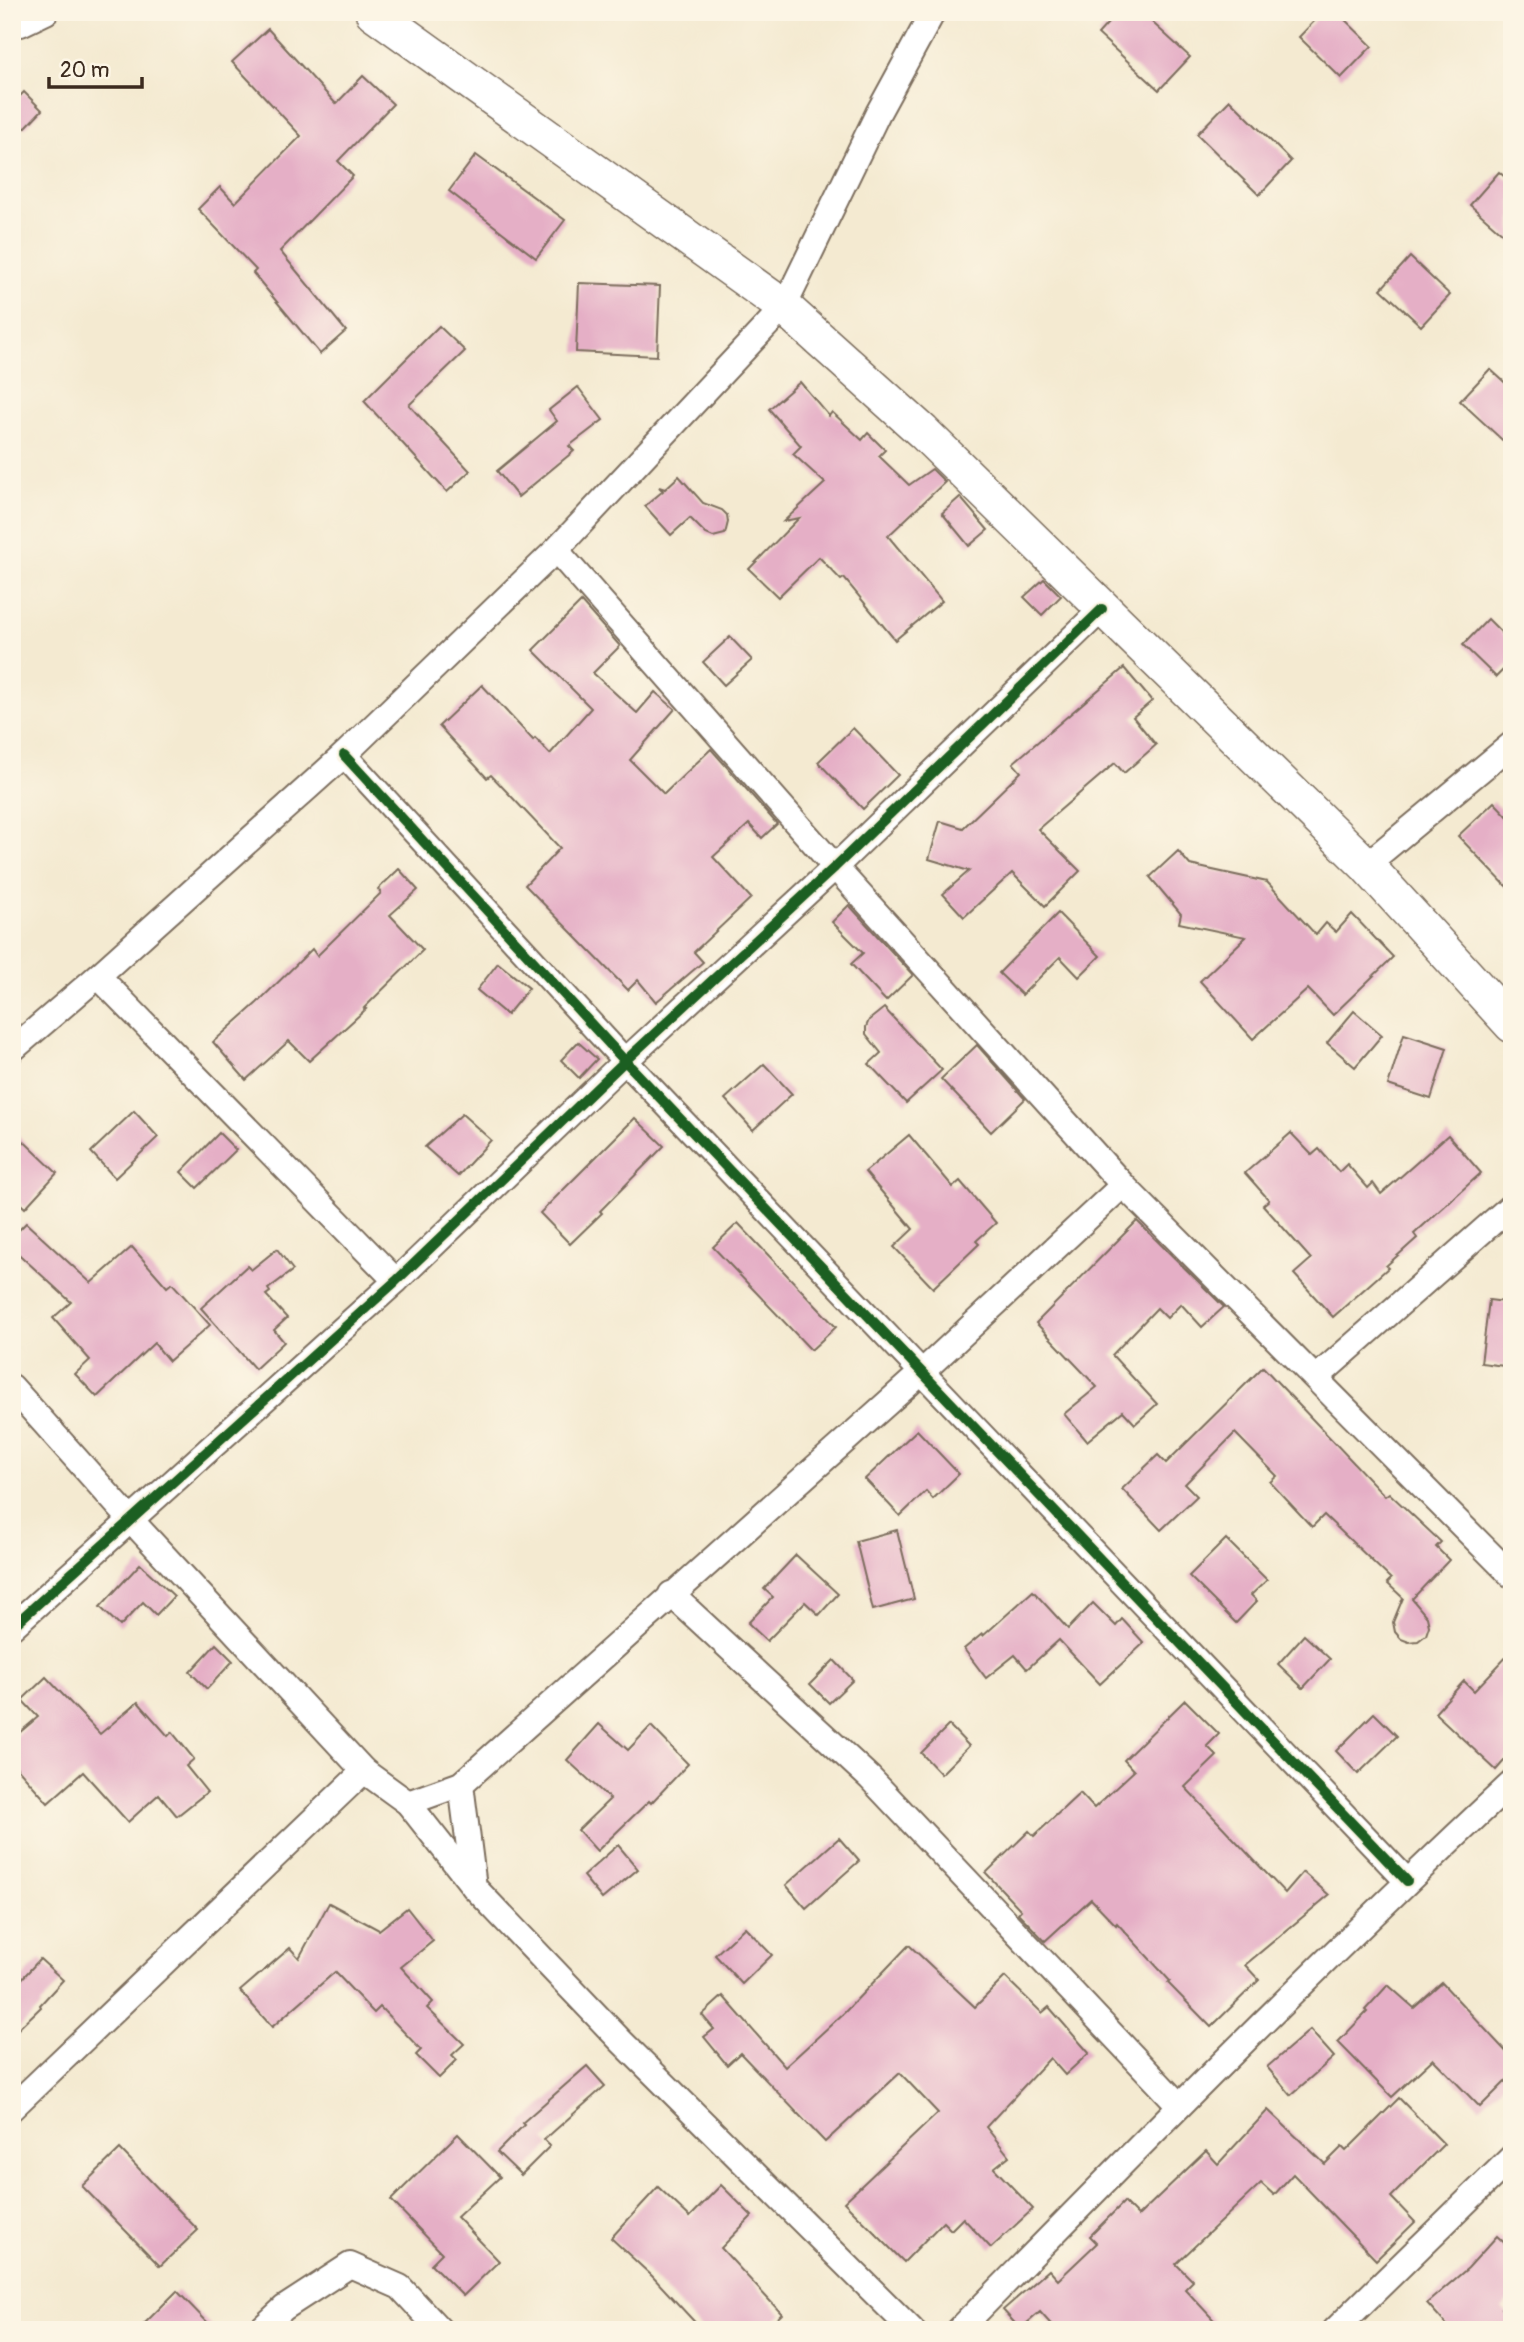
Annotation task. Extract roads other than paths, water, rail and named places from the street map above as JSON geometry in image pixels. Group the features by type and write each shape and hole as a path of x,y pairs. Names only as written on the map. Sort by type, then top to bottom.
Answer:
{"main road":[{"path":"373,12 784,307 923,432 1366,865 1512,1025"}],"street":[{"path":"12,22 21,24 47,12"},
{"path":"12,1050 344,755 556,550 784,307 877,113 933,12"},
{"path":"556,550 835,867 1123,1185 1512,1576"},
{"path":"12,1627 396,1281 625,1061 835,867 1102,609"},
{"path":"1366,865 1512,744"},
{"path":"344,755 625,1061 1407,1881"},
{"path":"98,976 396,1281"},
{"path":"408,1803 461,1784 921,1373 1123,1185"},
{"path":"1317,1378 1512,1205"},
{"path":"12,1387 130,1519 364,1771 408,1803 474,1886 621,2041 912,2330"},
{"path":"671,1594 870,1778 1179,2105"},
{"path":"12,2108 364,1771"},
{"path":"959,2330 1179,2105 1407,1881 1512,1783"},
{"path":"461,1784 474,1886"},
{"path":"1335,2330 1512,2157"},
{"path":"260,2330 284,2308 350,2265 400,2287 440,2330"}]}
